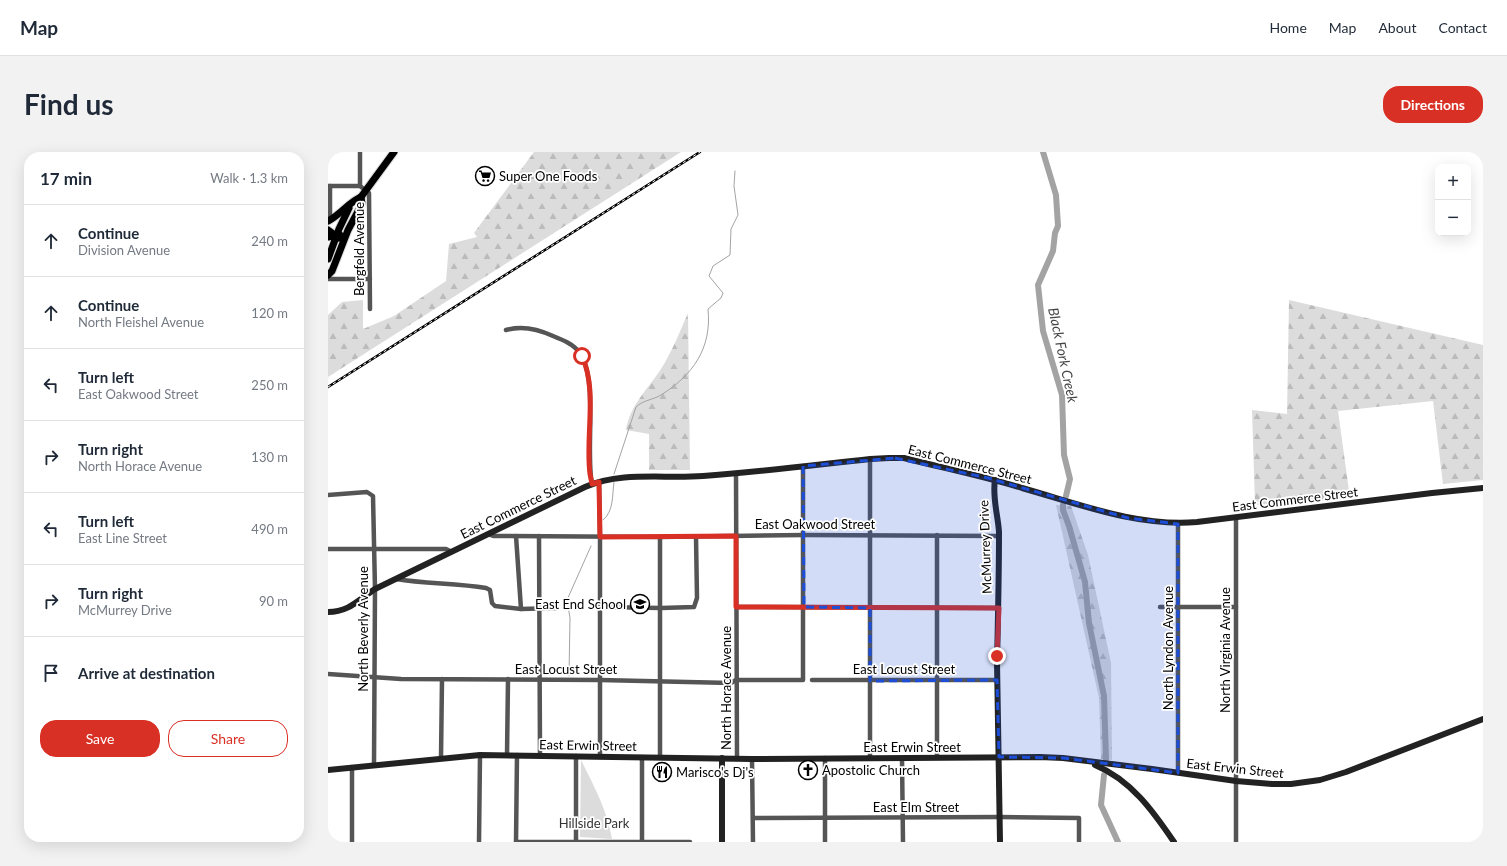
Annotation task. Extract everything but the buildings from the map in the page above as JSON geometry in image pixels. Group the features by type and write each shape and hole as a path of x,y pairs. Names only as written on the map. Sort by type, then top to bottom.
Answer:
{"main road":[{"path":"328,275 332,271 348,230 362,204 361,197 363,188 394,152"},
{"path":"329,221 356,199 361,197"},
{"path":"328,260 337,236 353,202"},
{"path":"328,230 337,236 342,245"},
{"path":"328,237 344,234 348,230"}],"street":[{"name":"Bergfeld Avenue","path":"360,152 363,188 369,193 370,309"},
{"path":"329,221 329,186 363,188"},
{"path":"328,279 370,279"},
{"path":"506,330 522,327 544,332 570,344 582,356 586,369 589,392 590,470 592,484"},
{"name":"East Commerce Street","path":"328,612 347,609 375,589 592,484 622,477 693,477 870,459 904,458 995,480 1128,518 1178,524 1483,488"},
{"path":"870,459 870,758"},
{"path":"803,466 804,607"},
{"name":"North Horace Avenue","path":"736,473 737,758"},
{"name":"McMurrey Drive","path":"995,480 994,491 999,536 997,748 999,757 1000,842"},
{"path":"599,482 600,756"},
{"name":"North Beverly Avenue","path":"328,495 364,492 372,494 373,498 375,589 374,765"},
{"name":"North Virginia Avenue","path":"1236,518 1236,842"},
{"name":"North Lyndon Avenue","path":"1178,524 1178,773"},
{"name":"East Oakwood Street","path":"488,534 494,536 600,537 804,535 999,536"},
{"path":"937,535 937,757"},
{"path":"516,536 521,609"},
{"path":"539,536 540,755"},
{"path":"660,537 660,757"},
{"path":"600,607 694,607 697,598 696,537"},
{"path":"328,549 446,550 452,552"},
{"path":"396,579 486,588 490,590 492,603 495,606 521,609 557,608"},
{"path":"736,607 999,608"},
{"name":"East Locust Street","path":"328,674 401,679 600,680 731,683 736,680 803,680 804,607"},
{"path":"1160,607 1236,607"},
{"path":"442,679 442,758"},
{"path":"507,755 508,680"},
{"name":"East Locust Street","path":"812,680 997,680"},
{"name":"East Erwin Street","path":"328,770 480,755 752,759 1047,757 1236,781 1282,784 1301,783 1329,777 1355,769 1483,719"},
{"path":"479,842 480,755"},
{"path":"517,755 516,842 690,842"},
{"path":"576,756 576,842"},
{"path":"642,757 645,842"},
{"path":"722,758 722,842"},
{"path":"825,758 825,842"},
{"path":"902,758 903,842"},
{"path":"752,759 753,842"},
{"path":"1086,762 1102,768 1122,780 1143,800 1174,842"},
{"path":"352,767 352,842"},
{"path":"1122,780 1120,773 1126,767"},
{"name":"East Elm Street","path":"753,818 1079,818 1078,842"}],"highlighted area":[{"path":"895,458 988,478 1128,518 1178,524 1178,773 1063,758 999,757 997,680 870,681 870,608 804,607 803,466"}],"green space":[{"path":"534,152 681,152 328,377 328,315 342,302 363,300 363,329 394,316 446,281 449,244 477,237 474,233"},
{"path":"1289,300 1483,345 1483,480 1443,484 1433,401 1338,411 1350,498 1255,505 1252,410 1287,414"},
{"path":"688,313 690,470 649,470 649,434 626,430 628,421 635,405 665,362"},
{"path":"1056,505 1071,506 1088,555 1111,663 1112,760 1101,759 1099,698"},
{"name":"Hillside Park","path":"581,760 607,818 612,839 580,837"}],"waterway":[{"name":"Black Fork Creek","path":"1043,152 1056,195 1058,226 1055,233 1053,251 1038,285 1043,331 1062,395 1064,455 1070,479 1066,496"},
{"path":"614,474 636,407 661,395 682,379 698,359 703,348 707,336 708,309 721,298 723,293 709,276 713,266 730,255 731,229 738,215 734,186 735,171"},
{"path":"603,520 611,508 614,482"},
{"name":"Black Fork Creek","path":"1063,505 1063,510 1085,582 1089,623 1104,696 1106,759"},
{"path":"569,676 570,618 567,600 591,546"},
{"name":"Black Fork Creek","path":"1104,775 1101,805 1118,842"}],"railway":[{"path":"328,387 700,152"}],"place":[{"name":"Super One Foods","path":"485,176"},
{"name":"East End School","path":"640,604"},
{"name":"Apostolic Church","path":"808,770"},
{"name":"Marisco's Dj's","path":"662,772"}],"route":[{"path":"582,356 586,369 589,392 590,474 592,484 599,482 600,537 736,536 736,607 999,608 997,656"}]}
